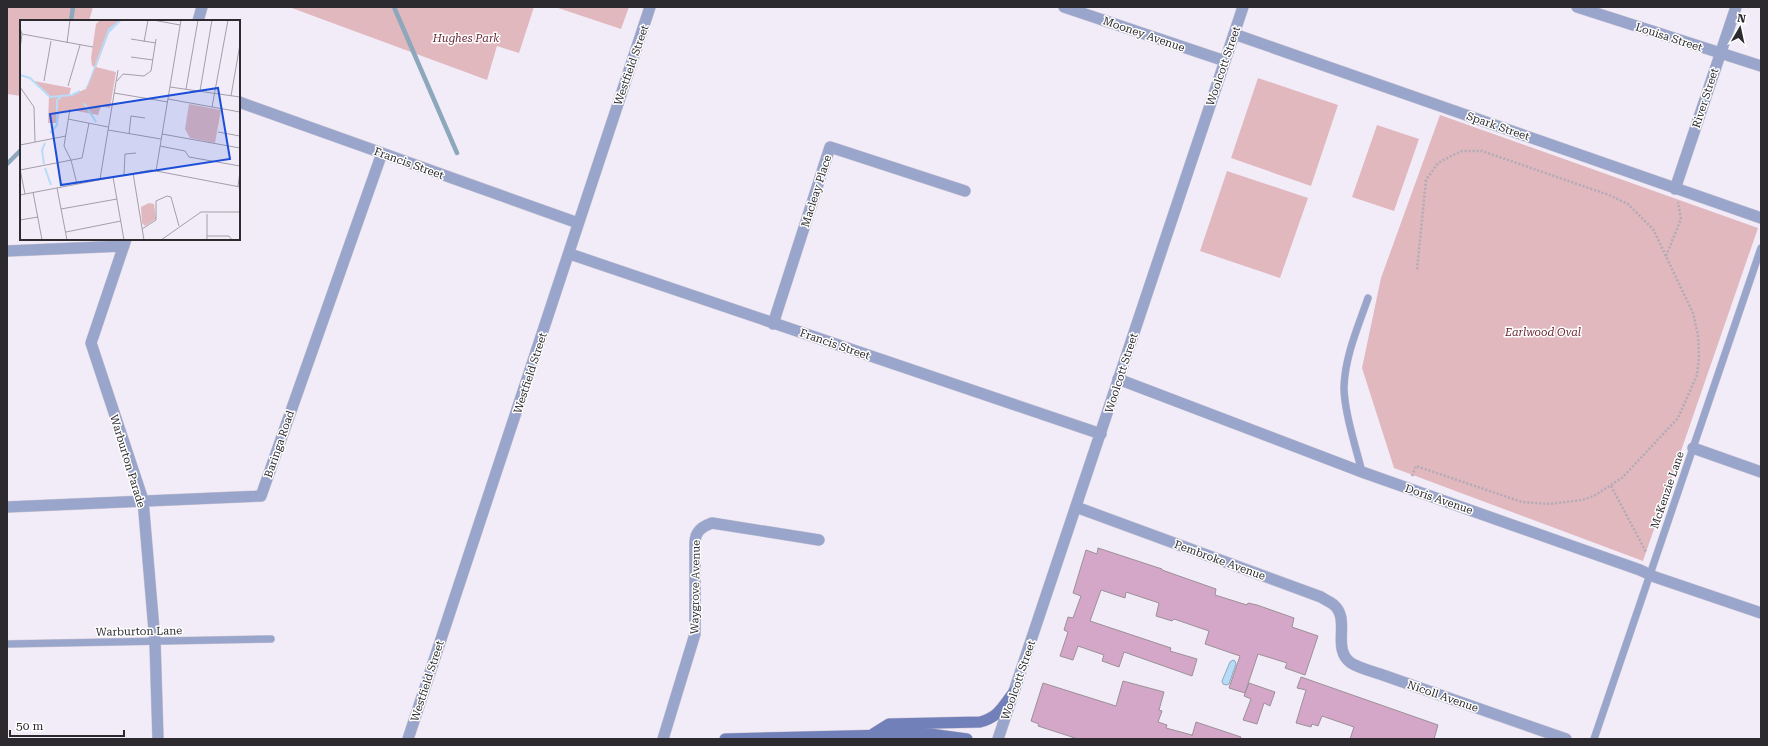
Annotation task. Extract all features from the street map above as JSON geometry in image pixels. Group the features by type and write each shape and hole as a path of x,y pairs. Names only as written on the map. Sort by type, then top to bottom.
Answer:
{"main road":[{"path":"872,734 889,724 980,722 989,720 995,716 1014,692"},
{"path":"725,739 872,734 930,734 967,739"}],"street":[{"path":"198,20 202,7"},
{"name":"Westfield Street","path":"408,739 570,254 578,223 650,7"},
{"name":"Mooney Avenue","path":"1064,7 1225,61"},
{"name":"Woolcott Street","path":"998,739 1243,7"},
{"name":"Louisa Street","path":"1577,7 1761,66"},
{"name":"River Street","path":"1677,189 1736,7"},
{"name":"Spark Street","path":"1234,34 1761,218"},
{"name":"Francis Street","path":"240,102 578,223"},
{"name":"Macleay Place","path":"773,324 830,148 965,191"},
{"name":"Baringa Road","path":"7,506 261,496 382,153"},
{"path":"7,252 125,242"},
{"name":"Warburton Parade","path":"125,242 92,343 143,500 155,642 158,739"},
{"name":"Francis Street","path":"570,254 1101,434"},
{"name":"Doris Avenue","path":"1118,379 1362,472 1640,570 1651,569 1761,613"},
{"path":"1693,448 1761,472"},
{"name":"Pembroke Avenue","path":"1076,507 1321,597 1335,606 1341,618 1342,633"},
{"name":"Waygrove Avenue","path":"663,739 695,634 695,536 699,530 712,523 819,540"},
{"name":"Nicoll Avenue","path":"1342,633 1341,645 1345,656 1351,662 1380,674 1566,739"}],"lane":[{"name":"McKenzie Lane","path":"1594,739 1761,248"},
{"path":"1362,472 1350,425 1344,389 1346,365 1368,298"},
{"name":"Warburton Lane","path":"7,644 271,640"}],"path":[{"path":"1411,478 1416,466 1522,502 1536,504 1565,503 1582,500 1611,486 1623,477 1678,418 1697,375 1699,357 1698,335 1693,313 1653,229 1628,204 1609,195 1492,154 1462,150 1438,163 1426,180 1417,270"},
{"path":"1666,256 1681,219 1677,189"},
{"path":"1611,486 1651,569"}],"green space":[{"path":"7,7 93,7 89,20 20,20 20,96 7,94"},
{"name":"Hughes Park","path":"289,7 534,7 519,53 497,46 487,80"},
{"path":"555,7 629,7 621,29"},
{"path":"1258,78 1338,105 1311,186 1231,158"},
{"name":"Earlwood Oval","path":"1440,115 1758,228 1643,561 1394,468 1362,368 1381,278"},
{"path":"1377,125 1419,139 1394,211 1352,197"},
{"path":"1227,171 1308,198 1280,278 1200,251"}],"water":[{"path":"1233,660 1236,664 1229,684 1223,684 1222,681 1230,662"}],"building":[{"path":"1098,548 1216,589 1215,595 1247,605 1248,603 1257,605 1294,618 1292,627 1318,636 1305,675 1285,668 1287,663 1258,654 1245,693 1229,688 1240,656 1205,644 1209,631 1174,619 1172,621 1156,616 1159,603 1126,592 1125,598 1101,590 1090,621 1171,648 1170,651 1197,659 1192,676 1124,652 1119,667 1102,661 1104,655 1078,646 1073,660 1060,656 1068,632 1064,630 1068,617 1073,618 1081,596 1073,593 1086,550 1097,554"},
{"path":"1301,677 1438,725 1434,739 1350,739 1354,727 1322,716 1318,726 1312,724 1311,727 1296,723 1306,690 1297,688"},
{"path":"1123,681 1164,692 1159,710 1162,711 1158,722 1167,725 1166,728 1192,736 1196,722 1241,737 1240,739 1078,739 1038,726 1039,724 1031,721 1043,683 1116,706"},
{"path":"1249,683 1275,692 1270,706 1264,703 1257,724 1243,720 1251,699 1244,696"}],"waterway":[{"path":"71,20 73,7"},
{"path":"394,7 457,153"},
{"path":"7,164 20,151"}]}
